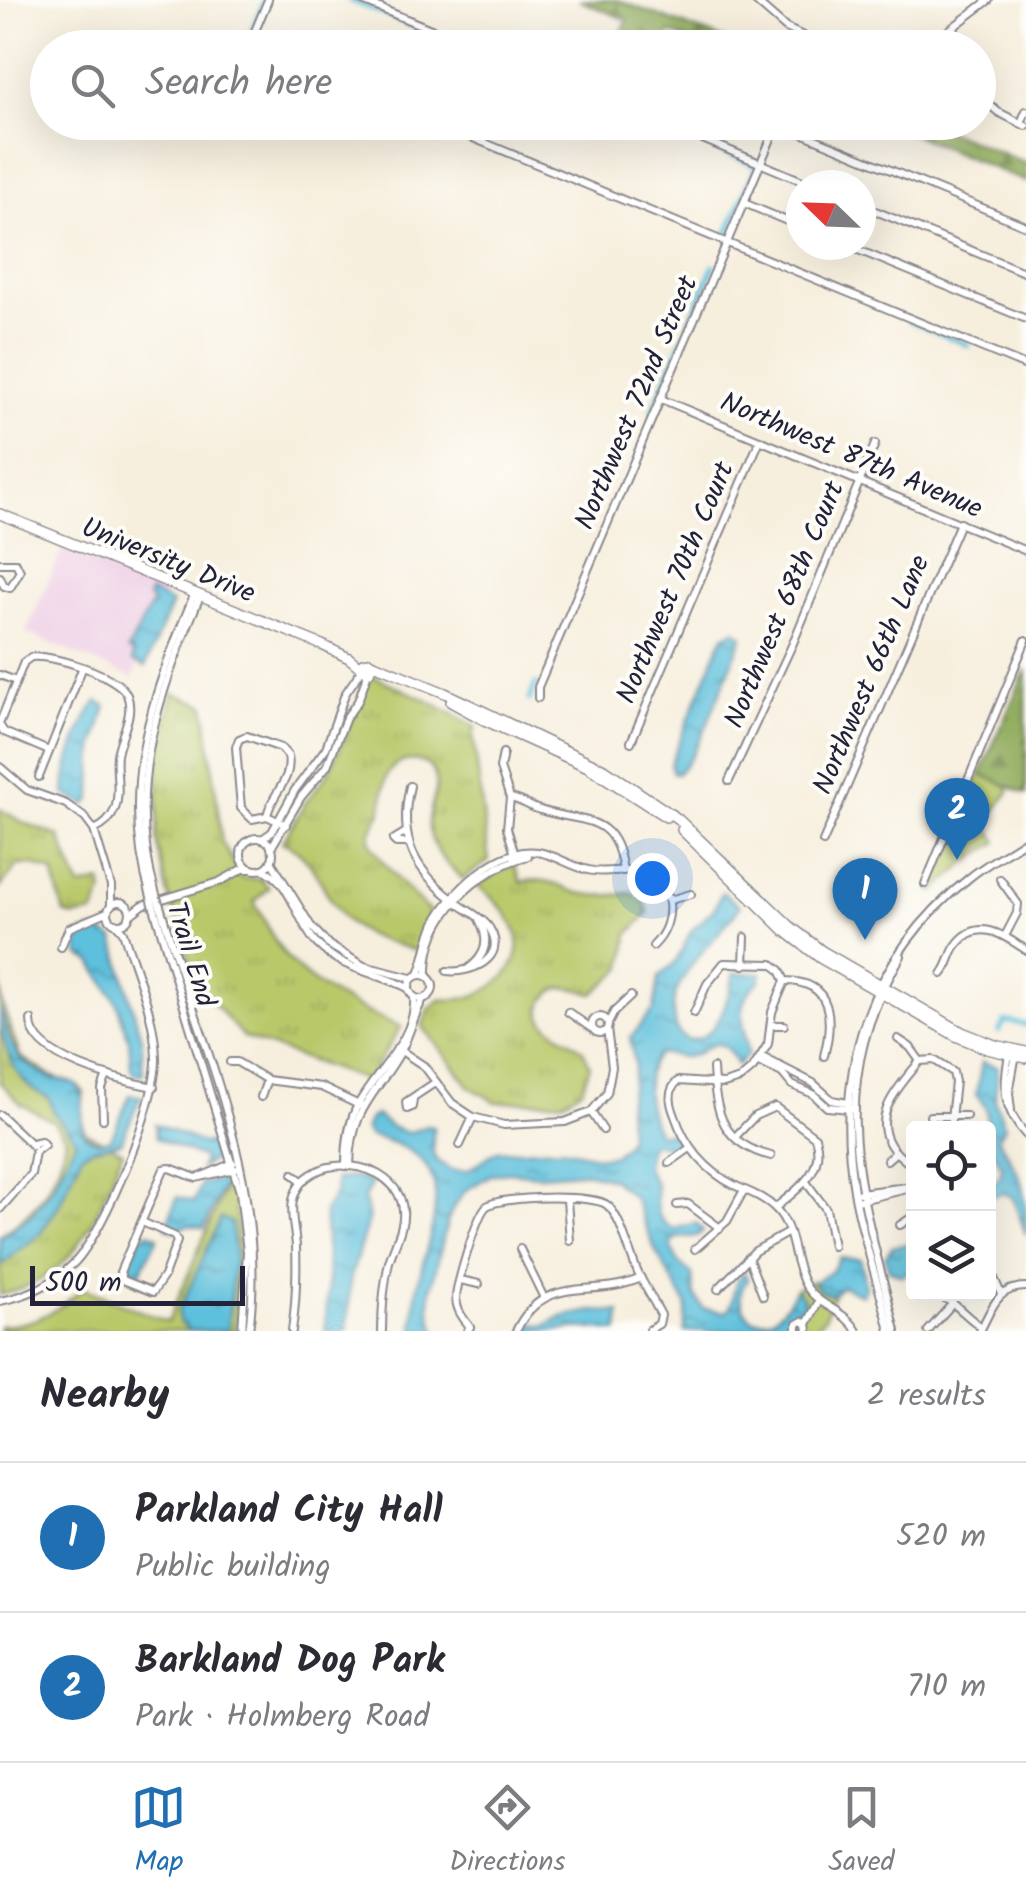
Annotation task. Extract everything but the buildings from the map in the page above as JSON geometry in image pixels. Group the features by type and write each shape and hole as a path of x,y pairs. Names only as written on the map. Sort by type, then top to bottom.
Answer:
{"main road":[{"name":"University Drive","path":"0,514 322,645 367,670"},
{"path":"367,670 392,672 418,683 484,720 588,767 656,806 719,855 804,938 880,989 962,1032 1017,1054"}],"street":[{"path":"257,30 268,0"},
{"path":"360,0 433,30"},
{"path":"949,30 990,0"},
{"path":"756,1 789,30"},
{"path":"996,110 1023,124 1026,111"},
{"path":"478,140 1026,366"},
{"path":"704,140 786,174"},
{"name":"Northwest 72nd Street","path":"538,698 540,683 772,140"},
{"path":"819,140 1026,226"},
{"path":"744,203 786,220"},
{"path":"876,211 1026,273"},
{"path":"876,257 1026,319"},
{"name":"Northwest 87th Avenue","path":"660,399 1026,552"},
{"name":"Northwest 70th Court","path":"631,742 760,440"},
{"name":"Northwest 68th Court","path":"729,781 794,643 876,444"},
{"name":"Northwest 66th Lane","path":"822,842 960,523"},
{"path":"0,563 16,563 20,571 10,588 4,586 0,577"},
{"name":"Trail End","path":"197,594 150,733 144,822 154,896 237,1165 247,1252 246,1331"},
{"path":"925,884 1026,640"},
{"path":"49,751 1,726 26,659 57,658 116,682 127,695 130,712 117,754 116,805 106,822 94,830"},
{"path":"39,776 82,669"},
{"path":"337,731 345,694 367,670"},
{"path":"298,794 324,770 337,731 358,701 367,670"},
{"path":"0,674 16,681"},
{"path":"267,816 285,781 290,761 281,748 247,736 236,747 241,808 252,819 267,816 282,823"},
{"path":"332,742 282,823 271,848 271,861 312,926 336,951 364,966 419,976 432,982 433,989 418,998 399,1049 360,1106 348,1166"},
{"path":"298,794 303,772 332,742"},
{"path":"503,753 500,768 510,798 508,828 516,857"},
{"path":"0,767 34,794 73,808 94,830 113,893 125,904 138,908"},
{"path":"410,786 406,832 424,874 479,918 486,933 486,947 479,960 467,970 446,971"},
{"path":"510,798 543,811 596,822 615,840 623,870"},
{"path":"238,871 246,843 262,840 282,823"},
{"path":"406,832 393,840 396,844 408,843"},
{"path":"262,840 271,848"},
{"path":"893,1331 858,1197 852,1106 862,1032 880,989 916,932 968,878 1026,840"},
{"path":"408,988 419,976 453,900 488,872 516,857 545,854 594,872 623,870 649,876 660,884 670,900 669,926 653,946"},
{"path":"242,858 252,870"},
{"path":"262,869 271,861"},
{"path":"125,904 69,928 61,947 74,930 101,920 128,918 138,908 238,871 262,869 285,885 307,931 325,951 351,968 408,988 418,998"},
{"path":"1000,879 1018,909 1005,936"},
{"path":"113,893 109,908 112,922 124,932"},
{"path":"670,900 692,894"},
{"path":"0,1301 40,1288 84,1252 144,1122 154,1087 152,1026 124,932 128,918 125,904"},
{"path":"942,974 957,944 966,936 988,930 1026,950"},
{"path":"744,965 745,936"},
{"path":"694,1014 720,965 772,964 780,970 785,981 772,1012 760,1060 740,1079 714,1085 675,1082 670,1091 674,1112 690,1148 709,1169 775,1208 789,1232 807,1289 819,1301 845,1314 857,1331"},
{"path":"785,981 814,989 828,1006 832,1025 824,1056"},
{"path":"399,1049 424,1066 452,1102 473,1117 513,1125 565,1122 590,1112 610,1085 608,1026 614,1012 631,996"},
{"path":"568,1012 595,1031 609,1050"},
{"path":"578,1017 614,1012"},
{"path":"599,1017 608,1026"},
{"path":"595,1031 592,1023 599,1017"},
{"path":"30,1020 32,1033 44,1048 107,1075 154,1087"},
{"path":"771,1025 784,1025"},
{"path":"595,1031 608,1026"},
{"path":"898,1039 910,1046 920,1061"},
{"path":"1017,1054 1004,1098 1014,1121 1026,1135"},
{"path":"760,1060 827,1106 852,1106"},
{"path":"906,1161 896,1152 884,1125 887,1106 920,1061 934,1060 953,1072 950,1121"},
{"path":"230,1062 237,1062 267,1080 320,1088 360,1106"},
{"path":"713,1068 717,1112 735,1137 753,1150 771,1156"},
{"path":"103,1119 102,1088 107,1075"},
{"path":"261,1097 267,1080"},
{"path":"413,1099 436,1082"},
{"path":"889,1084 898,1090"},
{"path":"735,1137 755,1116 775,1107 815,1137 818,1160 806,1182 775,1208"},
{"path":"590,1112 603,1130"},
{"path":"0,1115 33,1148 30,1174 0,1209"},
{"path":"930,1116 966,1116"},
{"path":"460,1145 473,1117"},
{"path":"669,1162 690,1148"},
{"path":"887,1160 896,1152"},
{"path":"142,1222 176,1238 172,1257 155,1291 120,1276 142,1222 164,1170 170,1168 200,1177 237,1165"},
{"path":"292,1331 296,1266 292,1208 302,1182 316,1172 348,1166 384,1176 394,1186 402,1206 402,1221 387,1272 382,1331"},
{"path":"294,1174 302,1182"},
{"path":"806,1182 826,1209 833,1246"},
{"path":"858,1197 906,1188"},
{"path":"695,1248 720,1228 744,1190"},
{"path":"471,1330 458,1308 456,1293 474,1224 486,1206 506,1198 591,1198 610,1207 640,1278 661,1315 659,1324 649,1330"},
{"path":"567,1200 570,1242"},
{"path":"678,1205 688,1204 720,1228"},
{"path":"900,1225 906,1221"},
{"path":"718,1289 748,1256 789,1232"},
{"path":"520,1249 544,1298"},
{"path":"748,1256 764,1296"},
{"path":"516,1331 528,1312 544,1298 574,1288 624,1286 640,1278"},
{"path":"460,1280 479,1284"},
{"path":"996,1282 1001,1294"},
{"path":"928,1331 953,1302 981,1329 1001,1294 1026,1287"},
{"path":"796,1331 799,1322 808,1327 819,1301"}],"shaded area":[{"path":"62,549 166,591 133,678 26,633"}],"green space":[{"path":"579,0 617,0 697,30 623,30 627,20"},
{"path":"926,140 971,140 1026,163 1026,182"},
{"path":"1026,669 1026,794 980,774"},
{"path":"371,675 476,727 473,733 489,861 463,879 442,857 429,829 436,779 427,765 419,761 405,761 391,769 381,811 371,832 372,846 378,855 433,914 418,951 380,940 346,920 304,857 282,842 330,770"},
{"path":"173,693 205,705 222,842 242,878 261,879 269,888 254,902 277,944 316,984 401,1027 367,1081 243,1037 196,983 167,890 157,841 158,759"},
{"path":"980,774 1007,786 1009,792 991,816 966,809"},
{"path":"0,809 59,836 80,887 101,882 103,892 94,913 74,917 64,913 53,872 34,865 18,865 0,888"},
{"path":"976,822 988,827 998,842 966,863 934,892 931,890 956,832 969,838"},
{"path":"514,864 521,882 544,881 589,895 631,893 645,903 648,913 629,934 623,968 593,994 557,989 541,1007 545,1022 583,1050 590,1065 582,1089 563,1101 496,1102 470,1087 422,1026 429,1009 441,999 481,993 513,966 518,940 512,923 477,885"},
{"path":"0,977 2,1003 20,1056 84,1092 81,1117 85,1132 123,1151 93,1221 66,1259 49,1275 27,1287 0,1295 0,1235 24,1217 43,1194 57,1169 66,1139 54,1122 21,1104 0,1082"},
{"path":"230,1176 239,1253 235,1331 0,1331 0,1326 45,1315 83,1288 168,1322"},
{"path":"812,1281 820,1291 833,1296 824,1318 816,1326 818,1331 779,1331 804,1304 796,1289"}],"water":[{"path":"150,592 172,603 145,667 133,661 133,652 128,650 152,603"},
{"path":"735,630 743,636 707,725 691,757 677,774 673,773 670,764 721,641"},
{"path":"97,701 106,706 94,750 92,799 86,805 65,794 65,783 79,733"},
{"path":"722,892 740,906 682,980 674,1002 674,1020 687,1039 705,1035 720,1015 734,973 762,973 743,1006 748,1055 737,1065 724,1046 718,1044 692,1056 659,1054 649,1071 648,1104 658,1134 673,1133 678,1144 649,1146 646,1168 656,1184 657,1210 662,1220 674,1229 696,1223 703,1230 673,1240 671,1247 679,1263 692,1274 694,1295 704,1309 726,1312 737,1281 744,1273 748,1280 741,1300 752,1319 775,1317 796,1289 804,1300 802,1309 779,1331 684,1331 687,1306 656,1252 634,1198 612,1179 584,1172 507,1172 491,1175 465,1191 453,1208 431,1289 430,1310 436,1331 414,1331 416,1296 435,1192 431,1174 419,1158 369,1136 365,1128 370,1118 376,1115 391,1127 408,1133 433,1127 436,1160 452,1170 466,1171 497,1151 562,1148 600,1157 614,1155 629,1135 627,1108 635,1067 630,1038 654,1009 659,977 676,962 691,931 714,909"},
{"path":"96,929 114,939 142,1041 143,1074 135,1074 131,1069 129,1040 116,1001 92,962 80,956 78,935"},
{"path":"0,1008 20,1058 80,1090 87,1137 99,1142 111,1139 130,1095 141,1096 121,1142 82,1154 59,1205 41,1233 0,1266 0,1237 32,1214 53,1186 76,1140 54,1113 49,1098 27,1083 11,1061"},
{"path":"982,1062 998,1067 995,1100 1005,1127 997,1138 1021,1183 1026,1235 1013,1198 1004,1193 996,1195 996,1180 1002,1167 996,1156 996,1121 986,1121 986,1110 976,1095"},
{"path":"155,1124 204,1144 214,1142 214,1159 200,1169 203,1158 156,1138"},
{"path":"227,1177 204,1228 188,1225 175,1231 166,1227 177,1197 194,1202 201,1184"},
{"path":"354,1177 372,1182 364,1199 369,1218 351,1277 347,1331 325,1331 328,1278 324,1211 335,1194 336,1179"},
{"path":"221,1218 231,1222 235,1254 228,1326 225,1331 189,1330 180,1323 178,1313"},
{"path":"149,1232 158,1237 137,1279 127,1276 125,1271 139,1239"},
{"path":"906,1244 906,1273 902,1276 889,1270 885,1257 892,1247"},
{"path":"839,1258 861,1259 865,1287 862,1295 842,1286 832,1295 820,1291 814,1282 832,1271"},
{"path":"592,1311 620,1312 619,1331 526,1331 532,1323 544,1326 560,1317"}],"waterway":[{"path":"252,30 264,0"},
{"path":"349,0 422,30"},
{"path":"695,140 756,166 727,235"},
{"path":"652,412 714,265"},
{"path":"909,321 968,345"},
{"path":"529,700 536,684"},
{"path":"999,1032 1005,1021 1026,1025"}],"place":[{"name":"Barkland Dog Park","path":"957,860"},
{"name":"Parkland City Hall","path":"865,940"}]}
